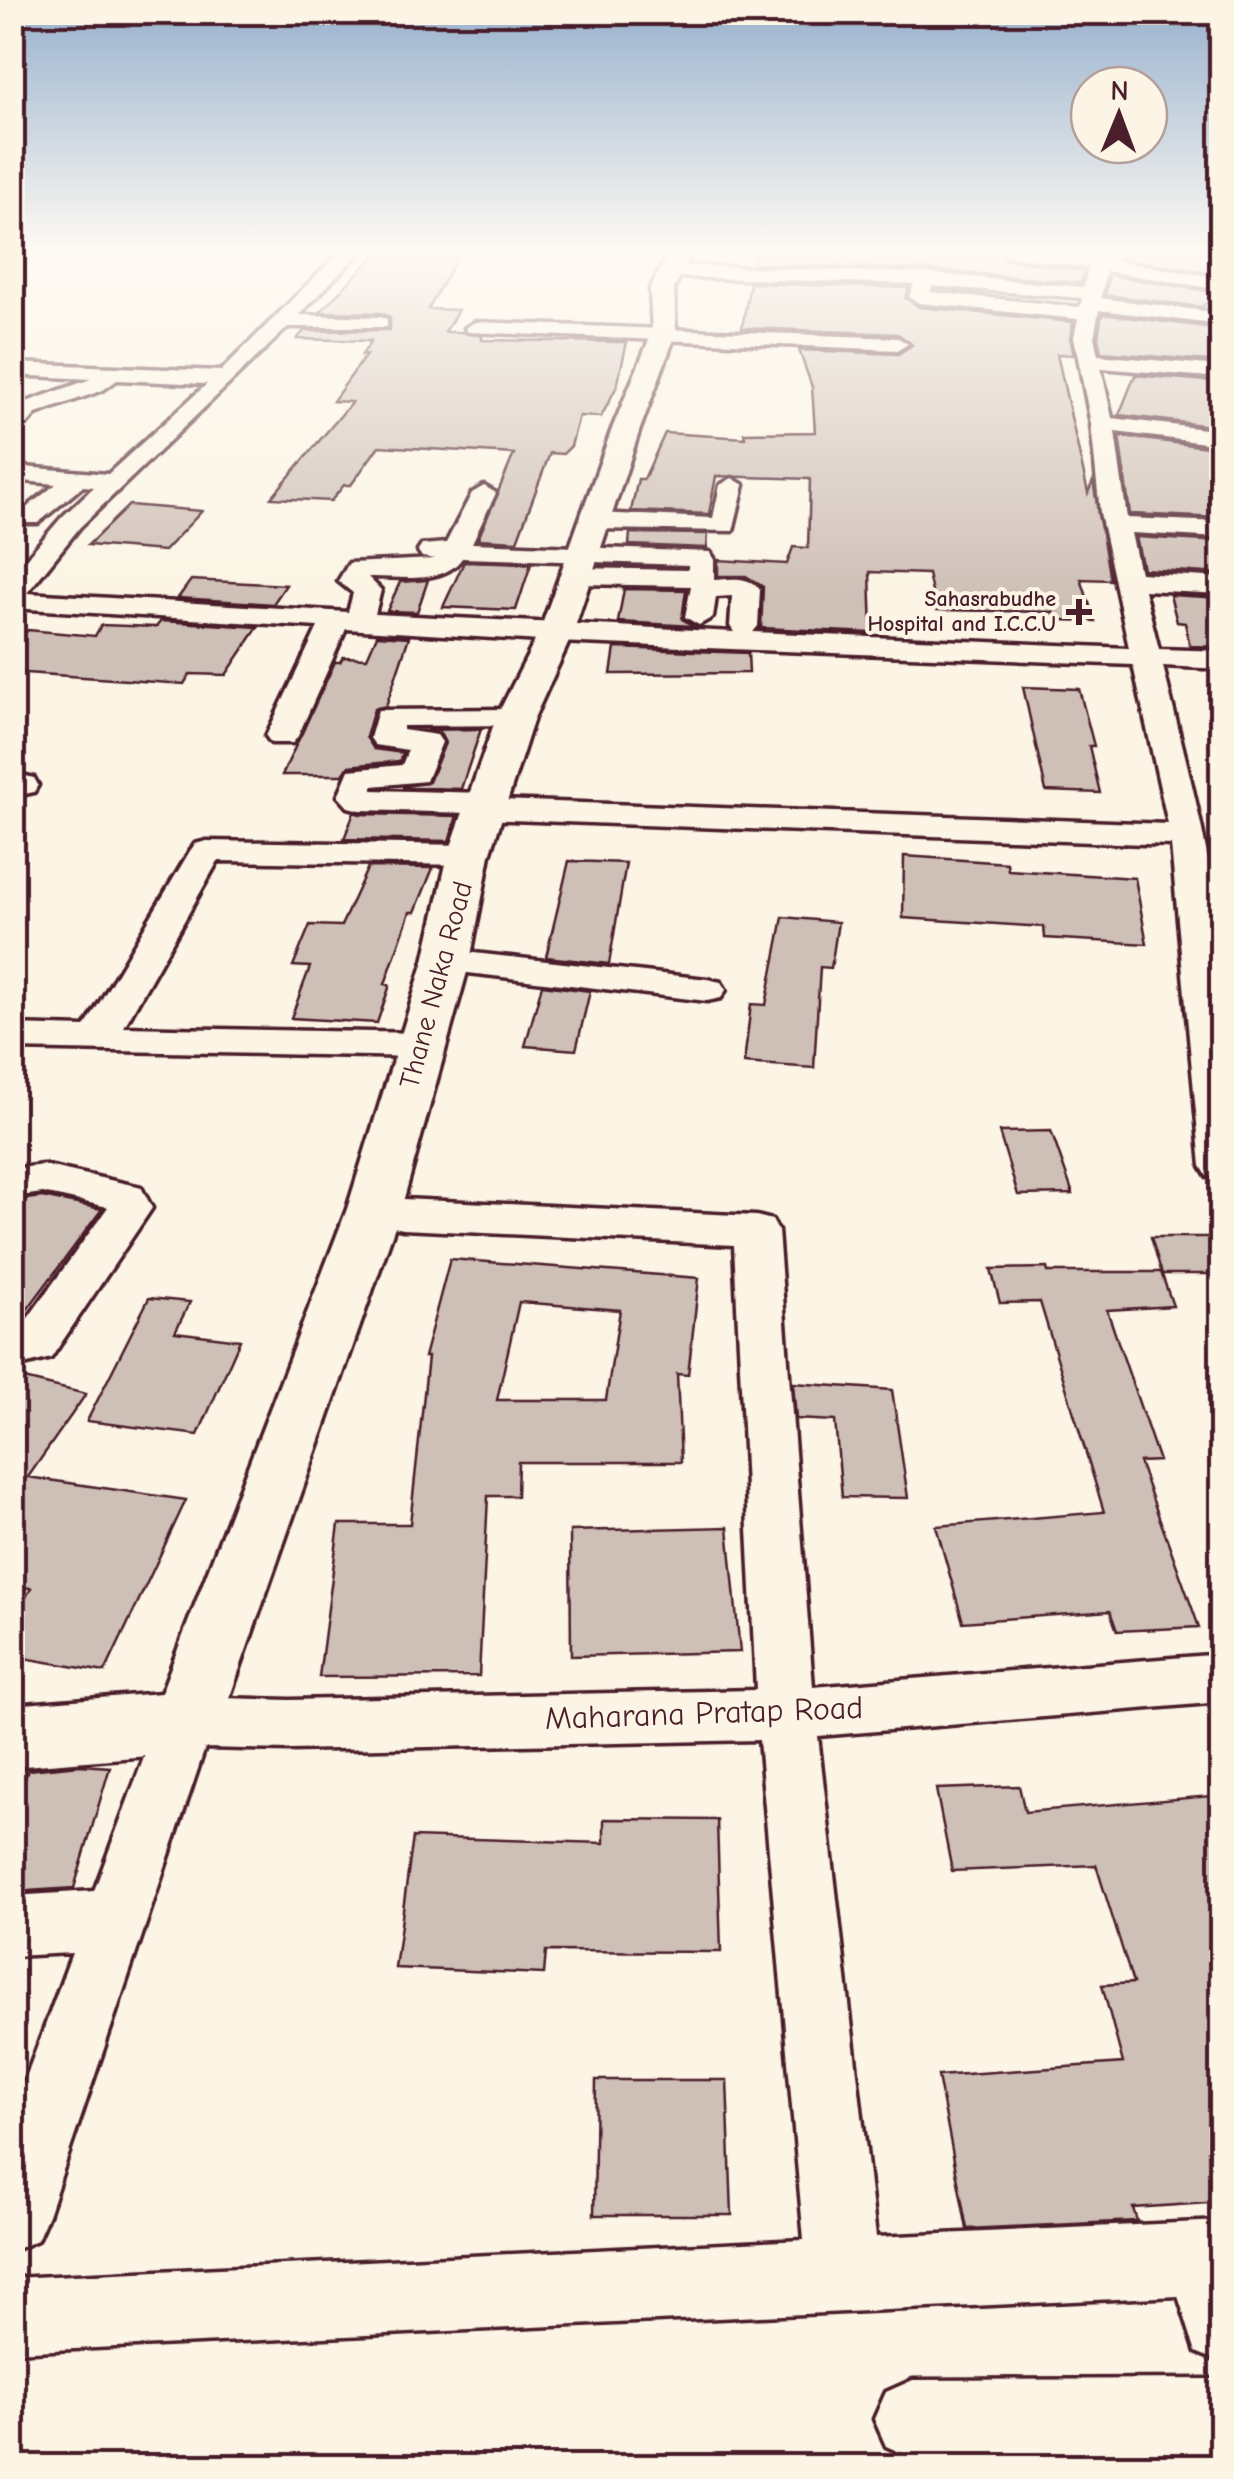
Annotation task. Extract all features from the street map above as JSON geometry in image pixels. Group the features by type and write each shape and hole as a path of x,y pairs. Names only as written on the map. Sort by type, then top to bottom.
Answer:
{"main road":[{"name":"Thane Naka Road","path":"185,1722 374,1209 446,961 469,856 515,718 556,634 652,366"},
{"path":"16,1745 185,1722"}],"street":[{"path":"12,596 71,522 238,366"},
{"path":"1096,366 1102,424 1128,558 1188,835 1209,898 1222,1166"},
{"path":"1198,366 1208,371"},
{"path":"12,370 226,378"},
{"path":"12,427 16,419 36,406 113,375"},
{"path":"1102,424 1222,438"},
{"path":"12,472 115,482"},
{"path":"20,517 77,478"},
{"path":"282,736 367,590 352,580 358,569 449,566 584,550 724,526 732,485"},
{"path":"449,566 484,494"},
{"path":"20,517 71,522"},
{"path":"1128,558 1222,530"},
{"path":"392,551 449,566"},
{"path":"1128,558 1222,553"},
{"path":"1128,558 1222,589"},
{"path":"696,639 702,589 706,587 746,590 744,626"},
{"path":"12,596 556,634 1222,660"},
{"path":"515,718 389,717 386,738 426,742 415,774 360,778 354,796 360,800 485,806 1188,835"},
{"path":"98,1038 208,851 469,856"},
{"path":"446,961 707,990"},
{"path":"12,1037 421,1045"},
{"path":"12,1183 43,1179 125,1197 130,1208 34,1346 12,1351"},
{"path":"374,1209 404,1214 756,1231 786,1714 844,2277"},
{"name":"Maharana Pratap Road","path":"185,1722 290,1726 786,1714 1222,1678"},
{"path":"12,2215 185,1722"},
{"path":"12,1926 116,1920"},
{"path":"12,2315 844,2277 1216,2281"},
{"path":"913,2419 1222,2418"}],"building":[{"path":"358,366 622,366 617,386 601,417 579,416 571,446 563,454 550,453 517,541 478,539 514,454 379,446 351,485 344,485 331,501 271,498 352,402 333,401"},
{"path":"805,366 1060,366 1088,493 1093,481 1110,580 1081,579 1095,621 1056,620 1053,612 936,610 928,574 870,572 872,633 761,628 763,587 746,576 718,576 718,560 787,564 793,547 808,548 810,479 716,476 709,514 631,511 638,479 644,479 665,433 745,438 744,433 815,432 812,387"},
{"path":"1222,373 1219,427 1119,415 1135,375 1208,381"},
{"path":"1119,436 1215,448 1222,518 1130,514"},
{"path":"129,505 202,511 164,551 88,545"},
{"path":"630,533 708,534 707,548 629,545"},
{"path":"1136,537 1222,542 1222,574 1143,569"},
{"path":"464,562 531,564 516,610 443,607"},
{"path":"191,580 286,585 273,604 178,598"},
{"path":"428,580 417,612 387,611 400,582"},
{"path":"624,589 686,590 682,619 694,626 618,622"},
{"path":"1170,595 1222,598 1222,647 1190,646 1185,623 1177,622"},
{"path":"161,621 258,627 226,675 190,674 184,684 12,672 12,645 28,630 95,636 101,625 156,627"},
{"path":"377,635 409,637 386,706 374,709 366,737 374,749 403,753 399,761 349,766 343,775 282,775 335,662 343,657 367,658"},
{"path":"615,648 748,653 749,673 611,674"},
{"path":"1023,687 1079,689 1094,746 1089,746 1100,793 1046,791"},
{"path":"481,729 461,789 402,787 429,782 445,743 440,733 426,730"},
{"path":"354,812 457,816 449,841 344,839"},
{"path":"904,856 1007,863 1008,870 1135,878 1147,944 1045,938 1044,927 903,918"},
{"path":"569,861 626,863 609,964 546,957"},
{"path":"368,867 433,868 415,912 410,912 385,984 390,985 377,1023 291,1018 310,967 293,966 310,925 341,926"},
{"path":"783,917 838,922 831,968 820,967 814,1068 744,1063 751,1004 766,1005"},
{"path":"542,985 590,991 576,1050 525,1046"},
{"path":"1051,1131 1073,1194 1018,1195 999,1132"},
{"path":"42,1197 102,1209 12,1330 12,1201"},
{"path":"1151,1237 1212,1237 1222,1274 1162,1274"},
{"path":"450,1259 699,1278 688,1375 677,1374 681,1462 518,1462 517,1496 488,1496 479,1676 319,1677 339,1524 410,1524 428,1357 424,1357","holes":["519,1302 620,1310 606,1400 497,1400"]},
{"path":"1047,1268 1048,1272 1161,1272 1173,1306 1107,1310 1159,1461 1139,1462 1199,1627 1117,1631 1110,1611 963,1622 936,1526 1104,1512 1040,1302 1000,1303 991,1269"},
{"path":"149,1298 190,1302 175,1332 240,1340 198,1435 87,1421"},
{"path":"12,1376 86,1394 28,1477 186,1500 105,1672 12,1656 12,1623 31,1588 12,1586"},
{"path":"793,1383 892,1390 908,1498 842,1497 835,1421 796,1419"},
{"path":"728,1527 740,1652 571,1656 570,1531"},
{"path":"80,1765 110,1767 74,1888 12,1892 12,1815 28,1770"},
{"path":"1019,1786 1025,1812 1222,1795 1222,2202 1133,2208 1137,2221 967,2229 938,2076 1123,2063 1102,1985 1133,1983 1096,1865 952,1871 936,1789"},
{"path":"604,1819 717,1820 721,1952 546,1951 544,1974 395,1968 413,1837 604,1843"},
{"path":"596,2080 727,2080 732,2215 594,2215"}],"place":[{"name":"Sahasrabudhe Hospital and I.C.C.U","path":"1079,612"}]}
